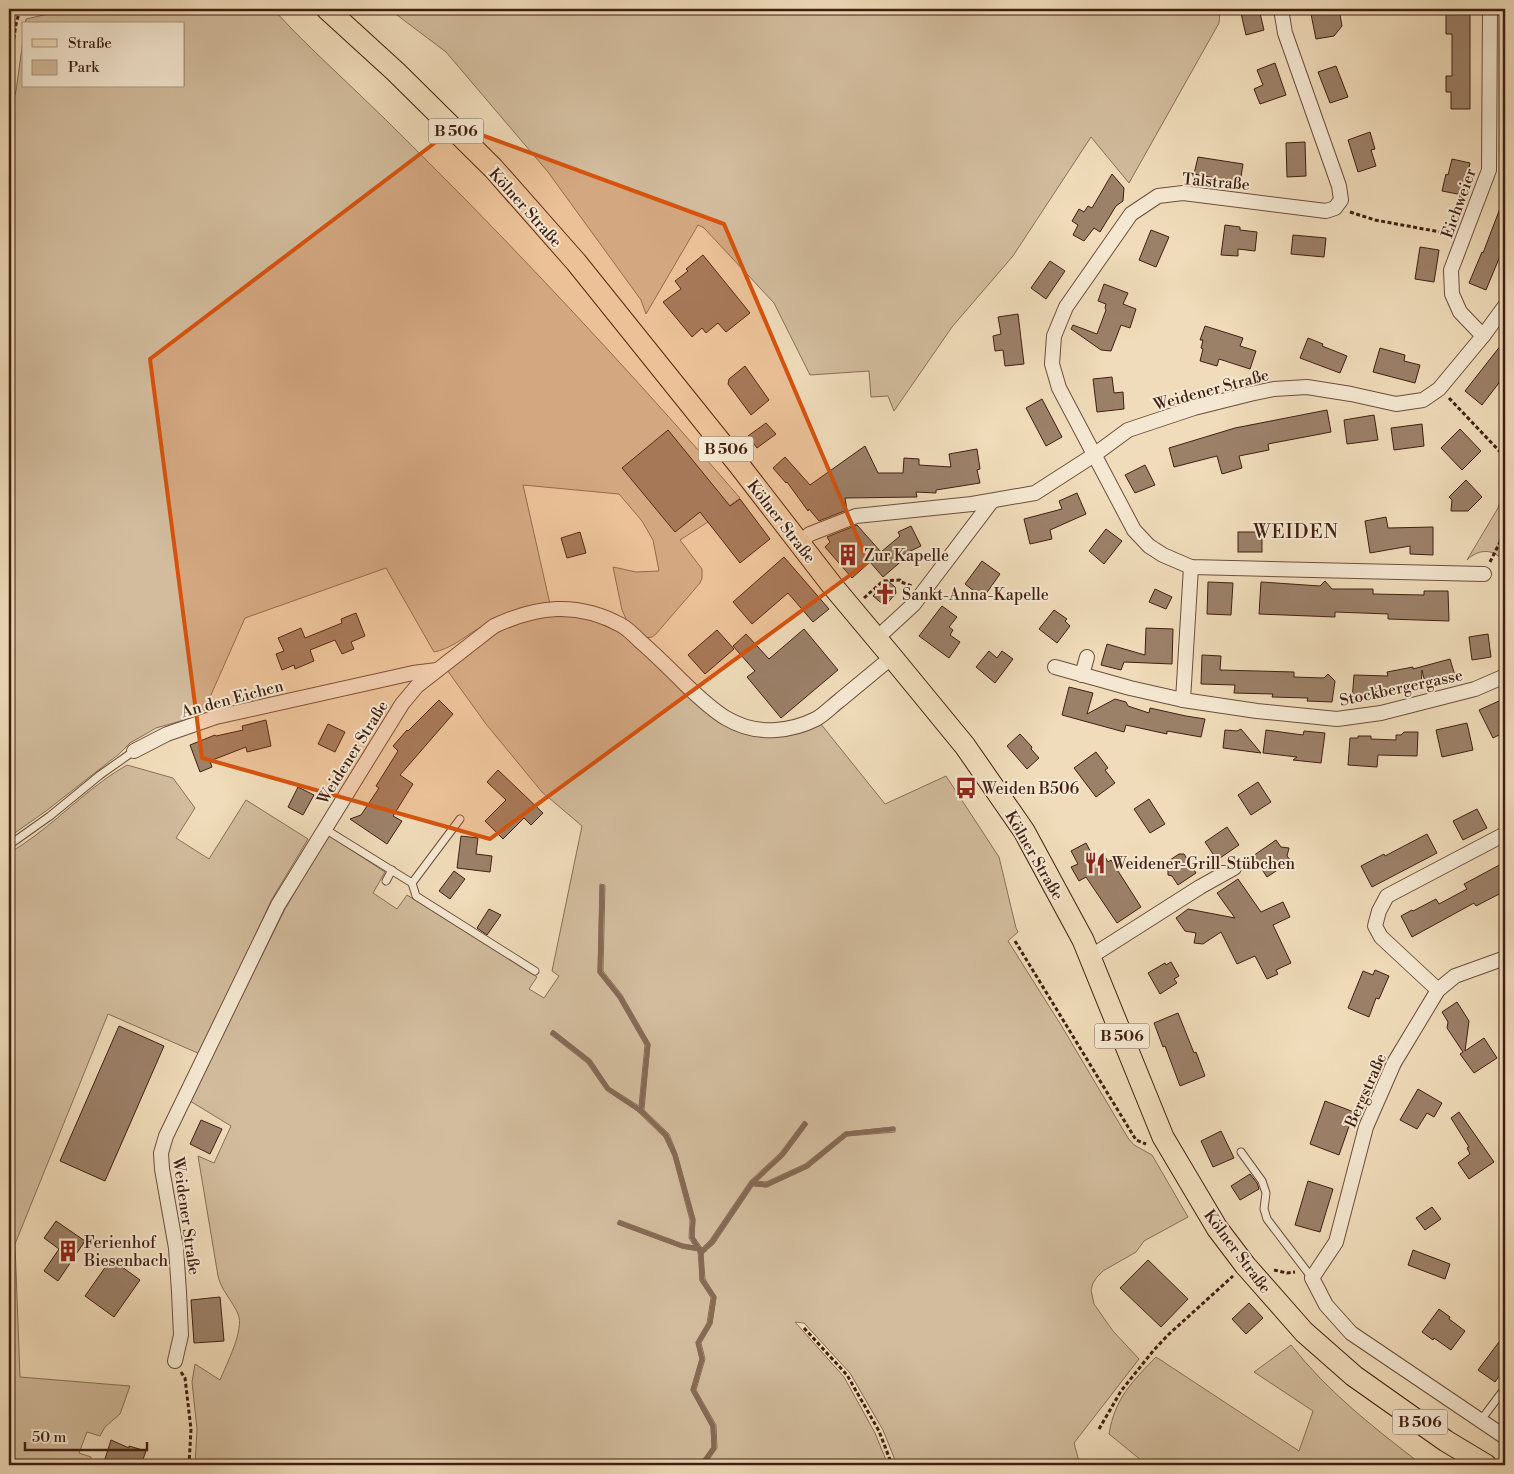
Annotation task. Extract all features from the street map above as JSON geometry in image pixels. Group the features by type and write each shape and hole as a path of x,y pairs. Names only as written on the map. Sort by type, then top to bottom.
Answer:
{"main road":[{"name":"Kölner Straße","path":"327,9 396,72 493,168 576,262 831,584 961,741 1024,831 1083,940 1163,1137 1217,1228 1245,1265 1304,1332 1354,1376 1446,1441 1486,1465"}],"street":[{"path":"1281,9 1285,33 1339,186 1341,200 1336,208"},
{"name":"Eichweier","path":"1483,336 1460,312 1452,294 1451,270 1489,170 1490,9"},
{"name":"Talstraße","path":"1191,567 1156,551 1134,530 1059,388 1052,364 1054,336 1066,307 1131,214 1158,196 1184,193 1326,211 1336,208"},
{"name":"Weidener Straße","path":"799,543 810,534 856,516 992,501 1035,493 1094,455 1128,430 1194,408 1274,389 1307,387 1352,394 1396,404 1423,400 1440,389 1505,306"},
{"path":"877,638 925,591 992,501"},
{"path":"1183,700 1191,567 1484,574"},
{"name":"Weidener Straße","path":"175,1361 180,1335 179,1292 176,1248 162,1169 161,1153 166,1136 278,905 402,704 417,686 494,626 541,610 564,608 606,618 622,626 653,652 710,709 746,728 764,731 799,726 817,719 892,657"},
{"path":"1082,675 1087,657"},
{"name":"Stockbergergasse","path":"1055,667 1130,688 1183,700 1257,711 1338,719 1381,713 1475,689 1505,676"},
{"name":"An den Eichen","path":"134,751 167,734 216,717 413,673 438,670"},
{"path":"1438,990 1381,937 1375,926 1379,911 1387,896 1503,835"},
{"path":"1090,957 1200,887 1234,868"},
{"name":"Bergstraße","path":"1312,1278 1336,1242 1366,1127 1394,1063 1438,990 1455,976 1505,958"},
{"path":"1312,1278 1326,1304 1351,1334 1505,1436"}],"lane":[{"name":"An den Eichen","path":"9,845 134,751"},
{"path":"412,883 460,818"},
{"path":"326,829 412,883 416,896 535,971"},
{"path":"386,881 392,870"},
{"path":"1241,1152 1262,1181 1266,1193 1264,1209 1267,1219 1312,1278"},
{"path":"1481,1420 1505,1388"}],"path":[{"path":"9,71 20,9"},
{"path":"1336,208 1375,220 1464,237"},
{"path":"1440,389 1505,457"},
{"path":"1484,574 1505,532"},
{"path":"852,608 882,581 900,580"},
{"path":"1015,941 1136,1140 1145,1145 1163,1137"},
{"path":"1099,1429 1121,1391 1158,1346 1196,1308 1245,1265 1287,1273 1299,1272 1312,1278"},
{"path":"804,1328 847,1375 879,1431 892,1465"},
{"path":"175,1361 185,1378 191,1429 189,1465"}],"highlighted area":[{"path":"457,126 724,224 868,562 490,839 202,758 150,359"}],"green space":[{"path":"48,9 273,9 304,42 464,198 535,271 673,421 740,498 680,540 702,569 702,578 700,583 656,634 645,638 627,621 622,610 613,567 636,572 659,571 653,540 642,521 619,494 523,485 550,604 531,606 502,616 451,646 434,652 386,568 245,618 202,715 156,728 130,743 119,754 46,811 9,837 9,113 16,91 22,48 22,88 185,88 185,22 25,22 26,19 48,14"},
{"path":"389,9 1220,9 1219,23 1129,183 1091,137 1013,256 952,327 894,411 888,396 871,397 869,371 810,375 774,303 704,228 698,225 646,314 641,300 548,172 446,52"},
{"path":"1505,484 1505,564 1497,555 1487,551 1477,553 1467,560 1498,508"},
{"path":"563,614 600,623 625,636 725,725 820,723 885,804 946,776 999,857 1018,932 1008,941 1061,1025 1128,1138 1134,1145 1152,1155 1188,1217 1144,1241 1136,1252 1103,1271 1093,1283 1091,1290 1094,1304 1113,1331 1139,1359 1074,1443 1080,1465 897,1465 883,1430 850,1373 804,1323 795,1322 844,1377 875,1433 888,1465 705,1465 717,1448 716,1425 696,1390 705,1359 701,1343 712,1324 716,1297 705,1279 703,1253 714,1244 753,1186 767,1187 808,1168 847,1136 895,1132 895,1127 845,1132 805,1164 766,1182 757,1181 784,1156 808,1124 804,1121 780,1153 750,1181 710,1240 702,1248 694,1237 695,1219 677,1154 669,1134 644,1110 650,1044 622,995 603,971 605,885 600,884 598,973 618,998 645,1045 639,1106 609,1087 591,1060 553,1030 550,1034 587,1063 606,1090 636,1110 664,1137 673,1156 690,1220 689,1238 694,1246 683,1244 619,1220 617,1224 682,1248 698,1251 700,1280 711,1298 707,1323 696,1342 700,1359 691,1390 711,1427 712,1447 699,1465 195,1465 197,1429 192,1382 195,1364 220,1380 237,1338 239,1321 238,1314 218,1276 198,1156 214,1163 231,1126 190,1101 284,911 328,835 385,872 373,893 397,909 407,895 537,977 529,989 544,998 559,976 552,971 582,826 542,792 486,724 447,670 479,643 499,630 530,619"},
{"path":"127,765 173,778 195,808 176,838 209,859 246,800 308,839 272,899 200,1054 108,1014 15,1244 20,1377 130,1386 120,1414 105,1427 100,1436 87,1432 79,1453 91,1457 91,1465 9,1465 9,853 46,827 104,780"},
{"path":"1291,1345 1336,1394 1421,1464 1147,1465 1109,1434 1120,1400 1132,1383 1156,1357 1299,1451 1313,1411 1254,1372"}],"building":[{"path":"1240,9 1259,9 1264,30 1246,35"},
{"path":"1310,9 1339,9 1342,26 1334,36 1316,39"},
{"path":"1446,9 1470,9 1470,109 1451,109 1451,92 1446,92 1446,76 1452,76 1452,34 1446,34"},
{"path":"1275,63 1286,95 1260,104 1254,89 1263,85 1257,70"},
{"path":"1336,66 1348,97 1330,103 1318,72"},
{"path":"1370,132 1375,149 1371,150 1376,166 1358,172 1348,140"},
{"path":"1305,142 1306,176 1287,177 1286,143"},
{"path":"1198,157 1243,164 1240,183 1194,174"},
{"path":"1452,159 1470,163 1463,195 1442,191"},
{"path":"1112,174 1124,188 1123,201 1116,206 1100,232 1094,228 1084,241 1073,235 1078,225 1072,221 1079,209 1084,212 1088,206 1092,208"},
{"path":"1504,198 1505,244 1486,290 1469,283 1483,253"},
{"path":"1225,225 1240,227 1240,230 1257,232 1255,251 1238,249 1238,256 1221,255"},
{"path":"1151,230 1169,237 1156,267 1139,260"},
{"path":"1293,235 1326,238 1324,257 1291,254"},
{"path":"1420,247 1439,250 1434,282 1415,279"},
{"path":"703,255 750,313 726,332 718,323 706,333 702,328 692,337 663,302 681,289 675,281 688,271 686,269"},
{"path":"1050,261 1065,271 1046,299 1031,288"},
{"path":"1104,284 1128,293 1123,304 1136,309 1130,328 1121,325 1111,351 1101,350 1071,329 1073,325 1097,334 1106,310 1106,304 1098,301"},
{"path":"1018,314 1024,364 1005,366 1003,350 995,351 993,336 1001,334 998,317"},
{"path":"1205,326 1243,338 1240,346 1256,351 1250,369 1219,359 1217,366 1200,361 1203,340 1200,340"},
{"path":"1308,338 1347,356 1340,373 1300,358"},
{"path":"1505,340 1505,375 1482,405 1465,391"},
{"path":"1380,348 1405,355 1404,361 1420,365 1415,383 1373,372"},
{"path":"745,366 769,400 751,415 728,384 729,379"},
{"path":"1112,377 1114,393 1123,392 1124,409 1097,412 1093,379"},
{"path":"1042,399 1062,437 1046,446 1026,408"},
{"path":"1327,410 1331,432 1268,444 1269,450 1239,456 1242,468 1222,474 1217,456 1174,467 1169,448 1235,428"},
{"path":"1374,415 1378,440 1347,444 1344,420"},
{"path":"766,423 776,434 757,448 748,436"},
{"path":"1422,424 1424,446 1394,450 1391,428"},
{"path":"1460,429 1481,451 1462,470 1441,448"},
{"path":"668,430 730,506 740,499 770,539 740,563 700,512 675,532 622,468"},
{"path":"865,446 878,473 903,473 904,458 919,459 919,465 951,467 949,454 977,449 980,469 977,470 980,483 936,490 936,493 916,492 917,497 845,498 847,510 819,521 809,509 808,511 787,482 773,468 785,457 810,485"},
{"path":"1145,465 1155,485 1135,493 1125,475"},
{"path":"1466,480 1482,497 1468,511 1451,511 1452,500 1449,497"},
{"path":"1077,493 1086,514 1050,530 1052,539 1030,544 1024,519 1062,509 1059,501"},
{"path":"1386,517 1388,528 1433,527 1433,555 1410,554 1410,546 1370,553 1365,521"},
{"path":"857,525 881,552 900,536 898,532 911,526 921,546 902,555 905,558 883,577 870,562 852,578 825,547 830,542 827,537"},
{"path":"1106,529 1122,541 1104,564 1089,551"},
{"path":"580,532 586,553 567,558 561,538"},
{"path":"1238,532 1262,532 1262,552 1238,552"},
{"path":"784,557 829,609 813,622 788,593 752,624 733,602"},
{"path":"982,561 1000,574 983,598 965,584"},
{"name":"Sankt-Anna-Kapelle","path":"887,580 895,587 896,593 885,606 873,596"},
{"path":"1325,581 1332,589 1373,589 1373,594 1424,595 1424,591 1448,591 1449,621 1388,619 1388,614 1335,612 1335,617 1259,614 1261,582 1320,586"},
{"path":"1208,582 1233,583 1231,615 1207,614"},
{"path":"1155,589 1172,597 1166,609 1149,602"},
{"path":"942,606 957,617 949,627 953,630 950,635 960,642 949,658 919,636"},
{"path":"1054,610 1067,619 1065,621 1070,626 1057,643 1039,629"},
{"path":"356,613 365,636 351,642 354,649 342,654 335,640 310,650 314,661 295,669 294,665 282,670 276,654 284,651 278,638 301,628 305,638 342,623 341,619"},
{"path":"1146,628 1173,629 1172,664 1124,662 1121,670 1101,665 1107,644 1145,655"},
{"path":"804,629 838,670 781,718 747,677 755,671 733,646 746,634 769,659"},
{"path":"717,630 734,649 705,674 688,655"},
{"path":"1488,634 1491,657 1472,660 1469,637"},
{"path":"989,651 997,658 1002,651 1013,659 995,683 976,667"},
{"path":"1202,655 1221,656 1220,670 1294,672 1294,677 1324,678 1328,674 1335,681 1332,702 1307,701 1308,698 1272,697 1273,694 1234,693 1235,685 1201,684"},
{"path":"1450,659 1456,679 1426,687 1422,670 1421,688 1418,690 1366,700 1352,700 1354,675 1388,676 1387,672 1413,667 1413,669"},
{"path":"1069,687 1093,693 1087,714 1115,699 1126,702 1128,706 1149,713 1150,708 1205,719 1201,737 1167,731 1167,734 1126,725 1124,732 1062,715"},
{"path":"439,700 453,714 400,775 413,784 393,816 402,821 387,844 350,819 361,815 379,788 376,786 398,751 393,746"},
{"path":"1499,701 1505,713 1505,732 1493,738 1479,710"},
{"path":"266,720 271,746 247,752 246,747 210,761 212,767 200,772 190,745 215,735 243,730 242,726"},
{"path":"1467,723 1473,750 1442,757 1436,730"},
{"path":"328,724 345,732 335,752 318,744"},
{"path":"1241,729 1261,753 1223,748 1225,730 1237,731"},
{"path":"1266,730 1303,735 1304,731 1325,733 1321,763 1293,760 1297,757 1263,753"},
{"path":"1404,732 1418,732 1417,756 1378,755 1377,767 1348,765 1350,738 1371,736 1371,739 1396,740 1396,735 1401,735"},
{"path":"1020,734 1039,758 1027,769 1007,746"},
{"path":"1096,752 1108,768 1105,770 1115,783 1096,797 1074,768"},
{"path":"498,770 543,813 531,825 524,818 503,839 485,821 506,800 487,782"},
{"path":"1258,782 1271,802 1251,815 1238,795"},
{"path":"298,787 314,795 303,815 288,807"},
{"path":"1149,799 1165,824 1150,833 1134,809"},
{"path":"1477,809 1487,828 1463,840 1453,821"},
{"path":"1227,827 1239,845 1217,860 1205,842"},
{"path":"1427,834 1437,853 1372,887 1361,866"},
{"path":"461,836 478,838 476,854 492,856 490,872 457,868"},
{"path":"1276,840 1281,847 1289,848 1287,856 1291,861 1267,877 1253,856"},
{"path":"1086,843 1095,860 1104,855 1108,862 1111,860 1141,907 1117,923 1086,877 1079,881 1071,867 1078,864 1071,851"},
{"path":"1179,854 1184,854 1196,873 1178,885 1172,876 1168,875 1164,864"},
{"path":"1505,862 1505,891 1476,906 1474,903 1412,937 1401,916 1436,899 1439,904 1467,889 1464,884"},
{"path":"454,871 465,879 450,899 439,891"},
{"path":"1238,879 1261,912 1283,902 1290,917 1273,925 1291,963 1276,970 1278,974 1267,979 1255,956 1237,964 1221,932 1203,944 1194,943 1196,933 1185,931 1176,918 1188,909 1235,918 1217,893"},
{"path":"489,909 501,915 487,935 477,928"},
{"path":"1171,962 1179,976 1174,979 1177,983 1160,994 1148,973 1165,963 1166,965"},
{"path":"1375,970 1389,976 1379,999 1376,998 1369,1017 1348,1008 1363,971 1373,975"},
{"path":"1457,1002 1469,1021 1465,1051 1484,1038 1497,1058 1474,1073 1460,1054 1463,1052 1447,1028 1448,1022 1442,1012"},
{"path":"1178,1013 1205,1076 1180,1086 1154,1023"},
{"path":"119,1026 164,1046 105,1181 60,1161"},
{"path":"1418,1089 1442,1103 1434,1117 1427,1113 1417,1129 1400,1120"},
{"path":"1325,1101 1354,1112 1339,1155 1310,1144"},
{"path":"1459,1112 1494,1162 1469,1179 1458,1163 1470,1154 1467,1148 1469,1147 1451,1118"},
{"path":"201,1120 222,1129 210,1154 190,1144"},
{"path":"1221,1131 1234,1158 1213,1167 1201,1141"},
{"path":"1250,1174 1259,1189 1240,1200 1231,1186"},
{"path":"1308,1181 1333,1189 1320,1232 1295,1225"},
{"path":"1432,1207 1441,1219 1425,1230 1416,1218"},
{"name":"Ferienhof Biesenbach","path":"56,1221 85,1241 58,1281 44,1271 59,1249 44,1238"},
{"path":"1413,1250 1450,1264 1445,1279 1408,1265"},
{"path":"111,1259 140,1280 114,1317 85,1296"},
{"path":"1148,1260 1188,1299 1161,1327 1120,1288"},
{"path":"220,1297 224,1341 194,1343 191,1300"},
{"path":"1249,1303 1263,1318 1246,1334 1232,1319"},
{"path":"1439,1309 1465,1331 1451,1350 1422,1332"},
{"path":"1505,1334 1505,1368 1495,1382 1478,1370"},
{"path":"111,1440 129,1448 129,1446 146,1451 141,1465 103,1465"}],"waterway":[{"path":"602,887 600,972 620,997 648,1045 641,1111 666,1135 675,1155 693,1220 692,1237 701,1253 702,1280 714,1297 710,1323 698,1343 702,1359 693,1390 713,1426 714,1448 702,1465"},
{"path":"553,1033 589,1061 608,1089 641,1111"},
{"path":"752,1183 782,1155 805,1124"},
{"path":"701,1253 712,1242 752,1183 766,1185 807,1166 846,1134 893,1129"},
{"path":"620,1223 682,1246 700,1249"}],"place":[{"name":"Zur Kapelle","path":"848,555"},
{"name":"Sankt-Anna-Kapelle","path":"885,594"},
{"name":"Weiden B506","path":"966,788"},
{"name":"Weidener-Grill-Stübchen","path":"1095,863"},
{"name":"Ferienhof Biesenbach","path":"68,1251"}],"district":[{"name":"WEIDEN","path":"1296,531"}]}
